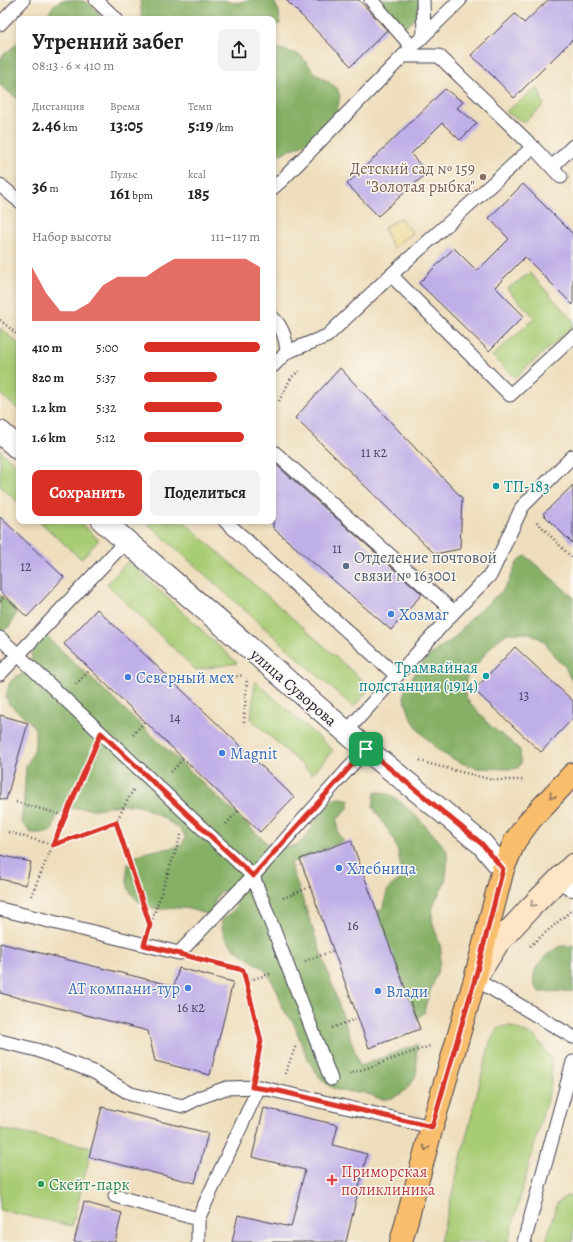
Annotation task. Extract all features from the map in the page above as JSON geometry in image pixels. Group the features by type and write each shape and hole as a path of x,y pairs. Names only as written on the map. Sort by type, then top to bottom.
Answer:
{"main road":[{"path":"401,1242 432,1127 475,979 503,869 515,842 531,819 573,774"},
{"path":"475,979 498,942 529,909 569,876"}],"street":[{"name":"улица Суворова","path":"106,524 346,732 482,844 503,869"}],"lane":[{"path":"1,20 23,0"},
{"path":"96,0 113,16"},
{"path":"371,0 412,47"},
{"path":"424,0 424,35"},
{"path":"276,180 460,0"},
{"path":"403,56 439,56 533,147 561,177"},
{"path":"552,167 573,146"},
{"path":"276,363 287,352 327,336 391,275 533,147"},
{"path":"0,185 16,198"},
{"path":"391,275 510,395 573,337"},
{"path":"276,321 285,338 287,352"},
{"path":"276,454 454,612"},
{"path":"346,732 454,612 491,574 522,507 573,456"},
{"path":"228,524 397,676"},
{"path":"0,674 126,541"},
{"path":"0,638 253,876 314,1036 332,1078"},
{"path":"0,909 179,953 253,876 366,749"},
{"path":"475,979 573,1037"},
{"path":"0,1041 37,1050 94,1072 131,1094 184,1106 200,1097 226,1088 255,1087 279,1091 432,1127"},
{"path":"524,1242 573,1062"},
{"path":"198,1242 198,1219 255,1087"},
{"path":"115,1196 198,1219"}],"path":[{"path":"0,320 16,333"},
{"path":"522,507 573,559"},
{"path":"0,601 5,596"},
{"path":"201,682 247,674 244,722"},
{"path":"23,915 101,733"},
{"path":"419,760 434,766 493,780 526,780"},
{"path":"8,832 53,845 116,822 142,772"},
{"path":"16,802 66,816"},
{"path":"144,945 188,815"},
{"path":"116,822 150,925"},
{"path":"265,905 310,887"},
{"path":"528,948 573,909"},
{"path":"246,981 289,968 333,951"},
{"path":"179,953 243,970 261,1041 255,1087"},
{"path":"279,1091 307,1015"},
{"path":"314,1036 358,1018"},
{"path":"332,1078 356,1072 434,1045"}],"green space":[{"path":"63,0 77,0 86,2 94,8 101,16 46,16 55,4"},
{"path":"140,0 225,0 236,3 250,0 273,0 279,11 280,24 276,26 276,16 142,16"},
{"path":"372,0 419,0 419,5 418,10 411,22 399,27"},
{"path":"16,44 16,98 0,85 0,61 3,55"},
{"path":"276,48 295,53 302,57 314,72 337,88 340,96 337,112 330,125 302,145 280,154 276,152"},
{"path":"538,88 544,105 524,122 505,112"},
{"path":"530,273 573,320 573,326 515,378 492,356 535,318 507,289"},
{"path":"0,328 16,341 16,407 0,394"},
{"path":"0,450 16,465 16,500 0,486"},
{"path":"42,524 81,524 99,540 81,559"},
{"path":"148,524 186,524 371,688 353,707"},
{"path":"526,556 573,597 573,681 565,666 556,659 544,641 530,633 507,633 497,641 488,650 466,679 465,691 469,702 489,725 520,750 521,763 518,768 513,769 478,768 461,763 440,752 421,733 411,718 404,698 404,693 408,683 426,659 453,639 473,616 501,592 508,583 516,564 520,559"},
{"path":"128,561 237,663 196,670 107,584"},
{"path":"0,595 13,607 16,614 10,626 0,632"},
{"path":"45,635 268,844 286,847 296,845 307,834 326,805 333,800 340,798 349,800 348,808 337,820 338,832 344,841 290,863 360,1066 418,1044 416,1074 412,1083 404,1091 395,1097 381,1099 364,1093 337,1090 325,1083 308,1059 293,1022 280,1003 275,985 262,968 227,941 222,928 222,920 234,910 237,902 234,896 228,891 221,891 216,898 210,915 183,908 152,908 137,900 133,896 127,880 127,868 130,861 137,855 143,853 182,845 185,838 182,831 178,828 159,815 134,805 120,805 96,809 68,809 57,816 53,830 46,833 31,833 21,822 26,766 34,751 35,729 31,723 9,704 6,697 10,682 17,676 32,670 33,647"},
{"path":"255,681 333,750 312,774 251,719"},
{"path":"375,792 388,794 397,799 431,832 444,847 447,853 446,878 432,913 433,924 441,947 439,967 424,1013 417,1018 377,920 377,913 383,907 387,892 391,886 398,881 402,874 398,852 393,838 373,807"},
{"path":"562,946 573,946 573,991 540,992 535,986 534,979 538,965 549,953"},
{"path":"510,1026 536,1037 551,1059 551,1084 508,1242 440,1242 490,1042 498,1027"},
{"name":"Скейт-парк","path":"0,1129 92,1147 72,1226 0,1210"},
{"path":"568,1195 573,1196 573,1242 546,1242 557,1203"}],"sand":[{"path":"400,218 413,233 393,248 384,228"}],"building":[{"path":"286,0 359,0 387,30 351,66"},
{"path":"548,0 573,0 573,39 514,98 471,55 515,14 524,23"},
{"path":"445,89 463,102 457,108 477,123 460,140 442,123 411,154 427,173 378,216 347,184"},
{"path":"523,184 573,234 573,305 525,257 495,287 524,316 489,351 419,283 454,248 477,271 509,239 489,218"},
{"path":"340,368 462,498 460,549 435,554 295,418"},
{"path":"276,465 422,594 391,630 273,528 273,524 276,524"},
{"path":"573,485 573,544 543,514"},
{"path":"0,517 64,577 27,617 0,591"},
{"path":"97,609 294,797 260,832 64,644"},
{"path":"515,647 573,701 573,718 541,752 474,690"},
{"path":"0,715 28,723 6,800 0,799"},
{"path":"351,840 420,1029 369,1048 300,859"},
{"path":"0,855 31,862 26,885 0,879"},
{"path":"0,943 174,986 179,968 233,982 210,1075 155,1061 148,1031 0,993"},
{"path":"102,1107 208,1133 195,1183 89,1157"},
{"path":"264,1108 338,1125 333,1145 367,1154 346,1242 232,1242 238,1215 291,1227 305,1170 252,1157"},
{"path":"84,1202 122,1213 115,1242 74,1242"}],"place":[{"name":"Детский сад № 159 \"Золотая рыбка\"","path":"483,177"},
{"name":"ТП-183","path":"496,486"},
{"name":"Отделение почтовой связи № 163001","path":"346,566"},
{"name":"Хозмаг","path":"391,614"},
{"name":"Трамвайная подстанция (1914)","path":"486,676"},
{"name":"Северный мех","path":"128,677"},
{"name":"Magnit","path":"222,753"},
{"name":"Хлебница","path":"339,868"},
{"name":"АТ компани-тур","path":"188,988"},
{"name":"Влади","path":"378,991"},
{"name":"Приморская поликлиника","path":"332,1180"},
{"name":"Скейт-парк","path":"41,1184"}],"route":[{"path":"101,733 253,876 366,749 482,844 503,869 475,979 432,1127 279,1091 252,1087 261,1041 243,970 144,945 150,925 116,822 53,845 101,733"}]}
